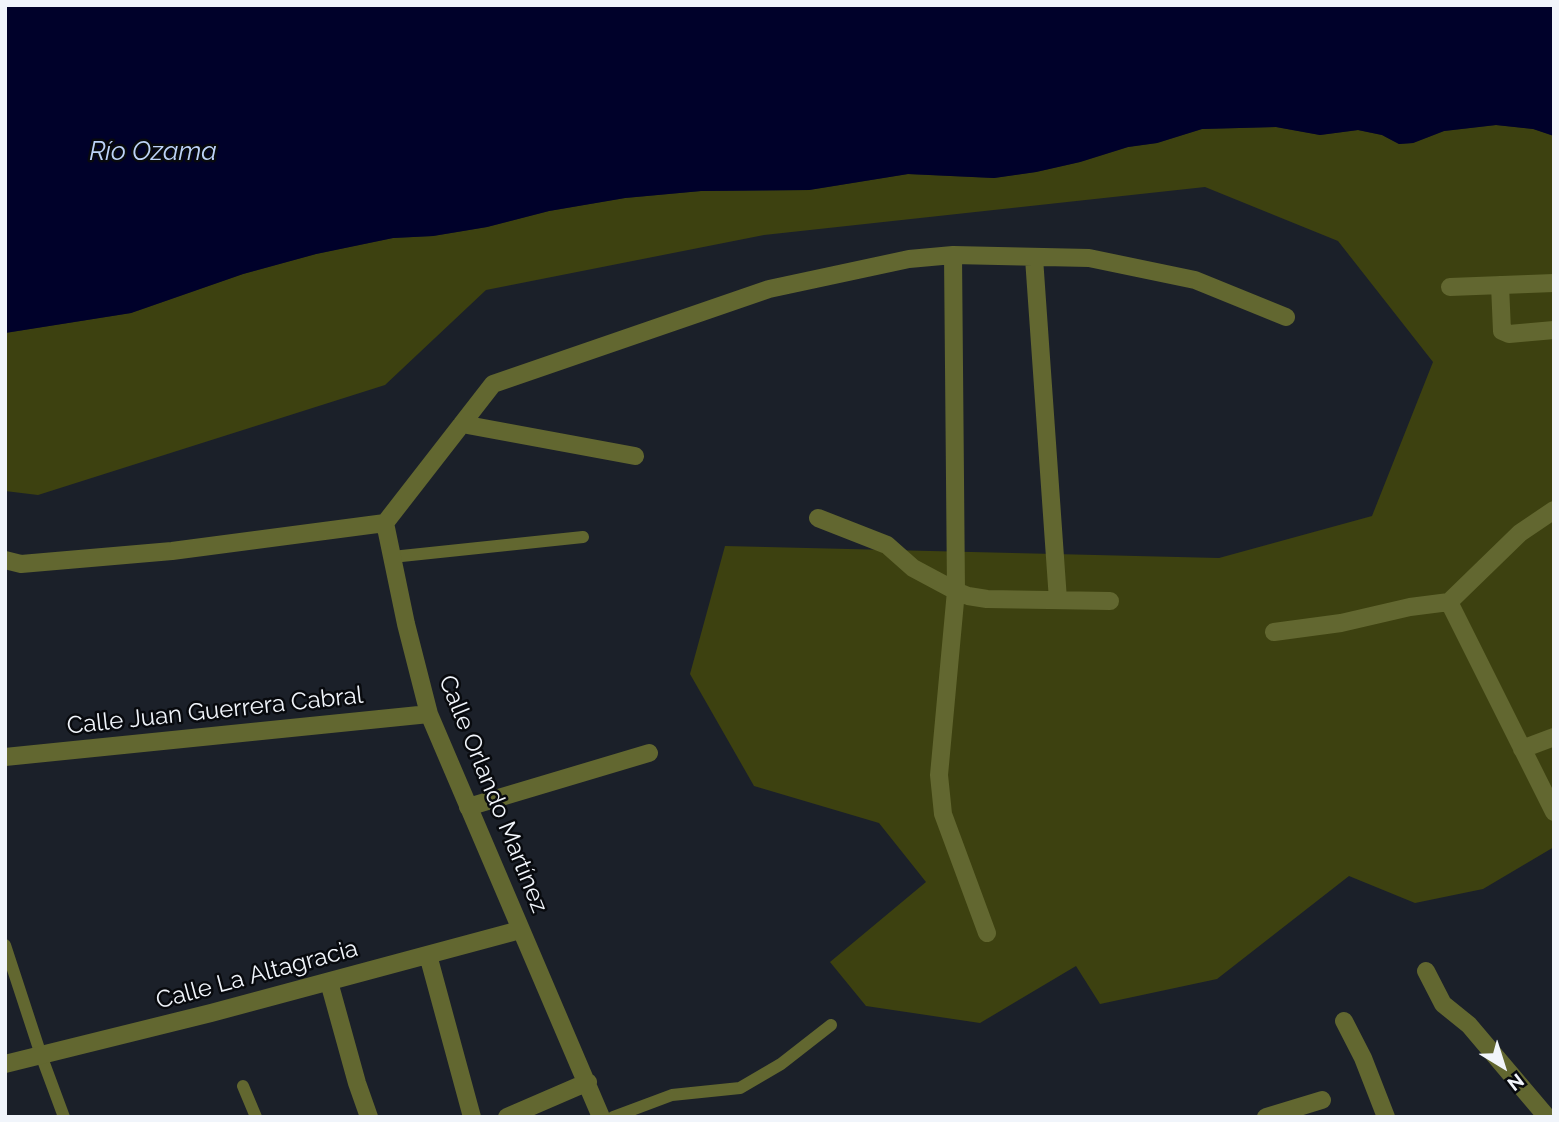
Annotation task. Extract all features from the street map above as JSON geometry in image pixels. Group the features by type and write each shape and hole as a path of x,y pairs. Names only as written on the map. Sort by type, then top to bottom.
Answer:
{"street":[{"path":"954,255 956,591 939,775 943,814 987,933"},
{"path":"5,560 21,564 172,551 385,523 493,384 769,289 909,259 954,255 1089,257 1195,280 1286,317"},
{"path":"1034,258 1058,600"},
{"path":"1450,287 1554,283"},
{"path":"1500,285 1502,331 1509,334 1554,330"},
{"path":"462,424 635,456"},
{"path":"1274,632 1341,623 1410,607 1449,602 1520,533 1554,510"},
{"path":"818,518 887,545 913,568 968,596 986,599 1110,601"},
{"name":"Calle Orlando Martínez","path":"385,523 406,624 429,714 601,1117"},
{"path":"1449,602 1554,811"},
{"name":"Calle Juan Guerrera Cabral","path":"5,757 429,714"},
{"path":"1522,748 1554,737"},
{"path":"468,807 649,753"},
{"name":"Calle La Altagracia","path":"5,1064 329,982 520,930"},
{"path":"428,955 472,1117"},
{"path":"1426,971 1443,1004 1469,1025 1547,1117"},
{"path":"329,982 356,1083 369,1117"},
{"path":"1344,1021 1363,1058 1386,1117"},
{"path":"507,1117 588,1083"},
{"path":"1266,1117 1322,1100"}],"lane":[{"path":"392,557 583,537"},
{"path":"5,945 64,1117"},
{"path":"613,1117 672,1095 740,1088 781,1063 831,1025"},
{"path":"243,1086 256,1117"}],"green space":[{"path":"1496,125 1534,129 1554,136 1554,847 1483,889 1415,903 1349,876 1217,979 1100,1004 1076,966 980,1023 866,1006 830,962 926,882 879,823 754,786 690,674 725,546 1219,558 1372,516 1433,362 1338,241 1205,187 764,235 486,290 385,385 38,495 5,491 5,333 131,313 243,274 316,254 393,238 433,236 487,227 549,211 625,198 701,191 809,190 908,174 994,178 1080,162 1202,129 1276,127 1320,135 1358,130 1382,135 1399,144 1413,143 1444,131"}],"water":[{"name":"Río Ozama","path":"5,5 1554,5 1554,136 1533,129 1496,125 1444,131 1413,143 1399,144 1382,135 1358,130 1320,135 1276,127 1202,129 1080,162 994,178 908,174 809,190 701,191 625,198 549,211 487,227 433,236 393,238 316,254 243,274 131,313 5,333"}]}
